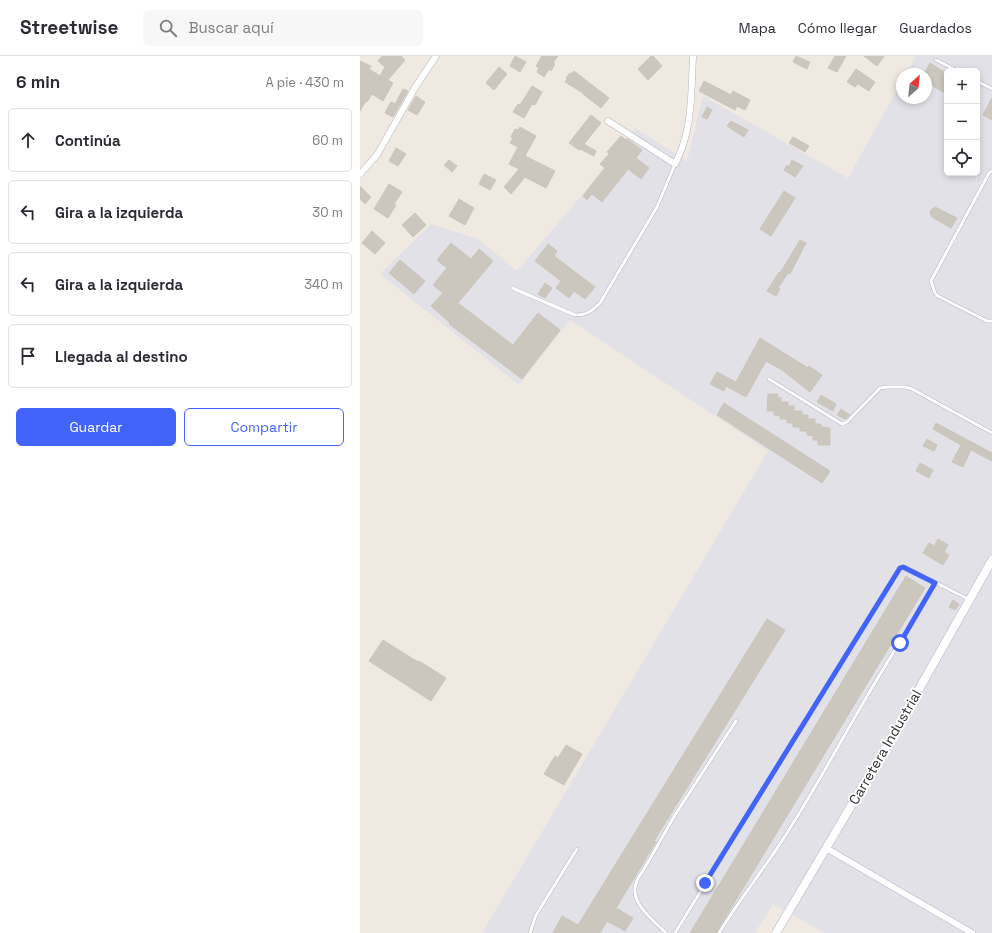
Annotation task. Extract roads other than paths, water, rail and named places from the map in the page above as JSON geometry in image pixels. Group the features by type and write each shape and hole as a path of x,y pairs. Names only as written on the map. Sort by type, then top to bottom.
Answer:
{"main road":[{"name":"Carretera Industrial","path":"776,933 897,728 992,560"}],"street":[{"path":"360,174 377,155 416,86 436,56"},
{"path":"608,121 675,164 683,146 690,118 692,56"},
{"path":"826,848 972,933"}],"lane":[{"path":"936,60 952,68"},
{"path":"980,83 992,89"},
{"path":"512,288 575,315 584,315 592,311 600,303 657,207 675,164"},
{"path":"992,171 989,173 931,281 935,293 938,296 987,321 992,321"},
{"path":"769,379 842,424 847,422 880,388 905,387 992,433"},
{"path":"676,933 900,568 905,567 969,600"},
{"path":"719,933 732,911 786,834 935,583"},
{"path":"666,933 639,904 635,895 634,886 676,815 736,721"},
{"path":"530,933 536,915 578,848"}]}
